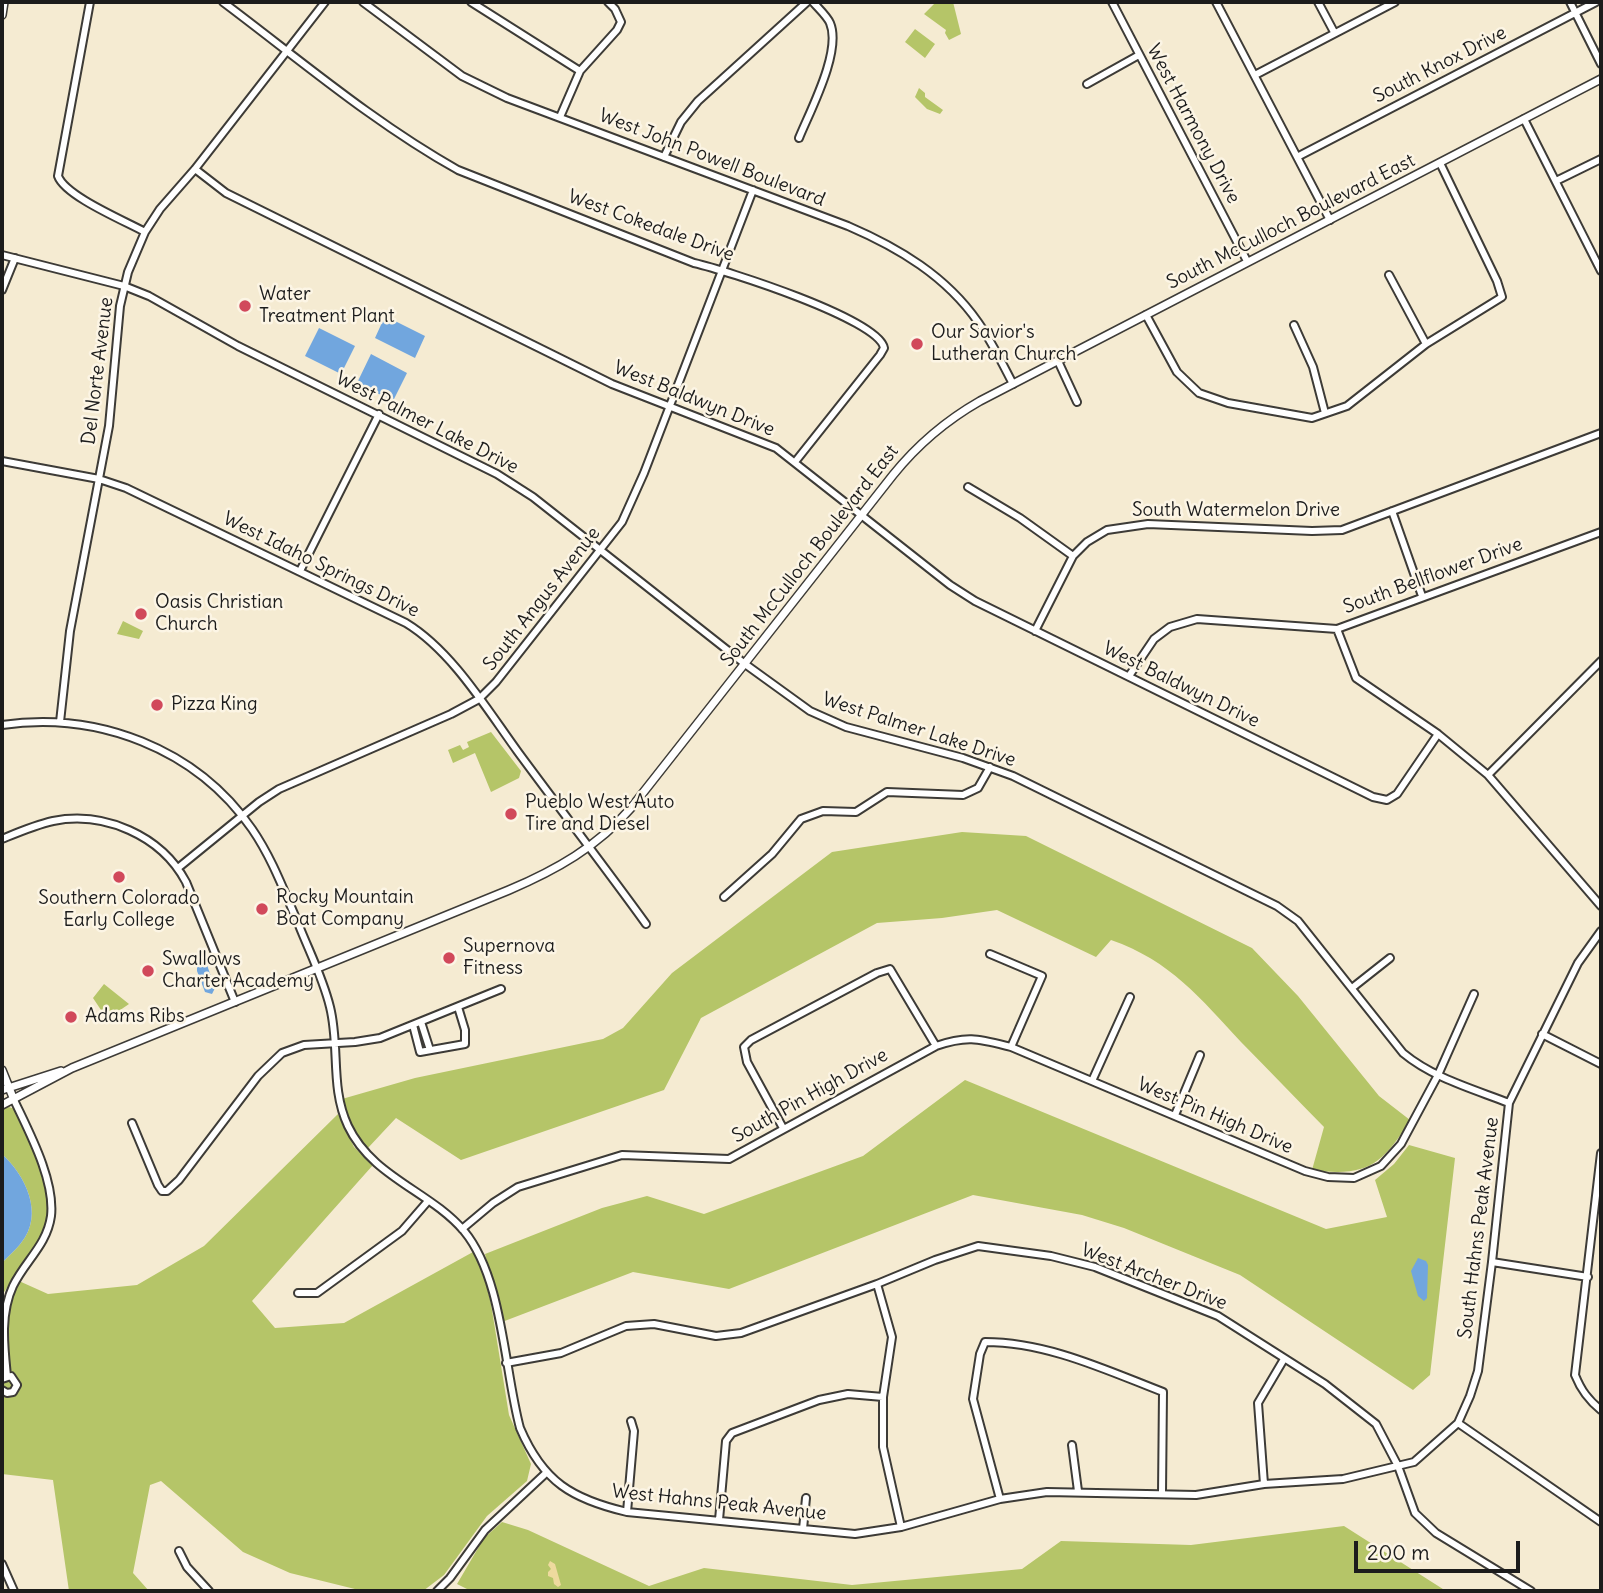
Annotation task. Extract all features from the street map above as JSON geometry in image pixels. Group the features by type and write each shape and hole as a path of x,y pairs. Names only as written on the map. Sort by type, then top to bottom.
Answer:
{"main road":[{"path":"2,15 4,2"},
{"name":"South McCulloch Boulevard East","path":"5,1089 72,1068 540,877 589,847 631,808 907,458 930,435 963,411 1013,384 1601,79"},
{"name":"South McCulloch Boulevard East","path":"2,1105 72,1068"},
{"path":"2,1070 5,1089 14,1100"}],"street":[{"path":"90,2 58,170 60,182 71,192 145,232"},
{"name":"West Cokedale Drive","path":"223,2 348,97 436,158 458,170 694,263 722,269 840,314 862,326 883,343 883,351 795,462"},
{"name":"Del Norte Avenue","path":"60,722 70,631 110,415 124,286 145,232 160,209 195,169 325,2"},
{"name":"West John Powell Boulevard","path":"363,2 462,76 507,98 753,190 897,249 950,289 973,315 1013,384"},
{"path":"471,2 580,71"},
{"path":"560,117 580,71 621,22 608,2"},
{"path":"664,157 681,122 698,101 807,2"},
{"path":"799,138 833,46 830,24 813,2"},
{"name":"West Harmony Drive","path":"1112,2 1247,261"},
{"path":"1216,2 1299,156 1330,220"},
{"path":"1318,2 1334,32"},
{"path":"1255,75 1395,2"},
{"path":"1570,2 1601,64"},
{"name":"South Knox Drive","path":"1299,156 1596,2"},
{"path":"1087,84 1139,55"},
{"path":"1524,119 1601,271"},
{"path":"1556,181 1601,159"},
{"path":"1146,315 1177,372 1199,393 1228,403 1312,418 1347,406 1426,344 1502,297 1497,281 1440,163"},
{"name":"West Baldwyn Drive","path":"195,169 226,193 249,205 576,367 669,408 769,445 795,462 959,591 1373,797 1387,800 1398,794 1438,734"},
{"name":"South Angus Avenue","path":"178,868 279,789 479,699 496,682 601,551 631,505 753,190"},
{"name":"West Palmer Lake Drive","path":"2,255 124,286 149,296 238,346 509,481 745,664 794,700 829,720 990,767 1278,906 1298,921 1403,1053 1438,1075 1509,1103"},
{"path":"2,290 15,258"},
{"path":"1389,275 1426,344"},
{"path":"1294,325 1313,367 1325,413"},
{"path":"1058,362 1077,401"},
{"path":"300,571 379,414"},
{"name":"South Watermelon Drive","path":"1035,631 1073,556 1097,535 1108,530 1134,524 1342,530 1601,433"},
{"name":"West Idaho Springs Drive","path":"2,461 99,479 139,493 406,623 422,634 450,661 646,924"},
{"path":"968,487 1020,518 1073,556"},
{"path":"1392,511 1423,596"},
{"name":"South Bellflower Drive","path":"1129,676 1154,639 1170,626 1197,619 1337,629 1601,532"},
{"path":"1337,629 1356,678 1438,734 1488,775 1601,906"},
{"path":"1488,775 1601,661"},
{"name":"West Hahns Peak Avenue","path":"2,725 60,722 112,730 154,746 203,777 242,816 271,860 331,1010 337,1094 354,1137 385,1171 462,1229 475,1246 493,1293 520,1428 526,1443 546,1472 566,1490 594,1504 627,1512 855,1534 901,1527 1000,1499 1046,1492 1196,1495 1264,1484 1343,1479 1414,1462 1458,1423"},
{"path":"724,897 772,854 801,819 823,811 856,812 887,792 963,795 978,788 990,767"},
{"path":"2,839 52,821 77,819 99,820 145,838 178,868 203,920 235,1002"},
{"name":"South Hahns Peak Avenue","path":"1458,1423 1478,1371 1509,1103 1578,963 1601,932"},
{"path":"990,954 1042,976 1011,1047"},
{"path":"1352,988 1390,958"},
{"path":"783,1128 747,1062 744,1047 751,1040 877,973 890,969 936,1046"},
{"path":"132,1123 158,1185 162,1191 167,1191 179,1180 268,1064 282,1054 297,1046 371,1040 501,989"},
{"name":"West Pin High Drive","path":"936,1046 958,1039 978,1039 1011,1047 1305,1171 1328,1177 1354,1178 1381,1166 1401,1144 1438,1075 1474,994"},
{"path":"1092,1082 1130,997"},
{"path":"413,1025 420,1052 466,1044 458,1007"},
{"path":"421,1022 429,1051"},
{"path":"1542,1034 1601,1064"},
{"name":"South Pin High Drive","path":"462,1229 493,1203 518,1187 622,1155 729,1159 936,1046"},
{"path":"1175,1115 1200,1055"},
{"path":"2,1390 9,1393 17,1387 15,1378 4,1377 3,1326 7,1301 15,1282 44,1239 50,1223 51,1206 48,1180 14,1100"},
{"path":"1601,1153 1575,1375 1590,1402 1601,1410"},
{"path":"298,1293 317,1293 402,1231 428,1201"},
{"name":"West Archer Drive","path":"506,1363 561,1353 626,1326 653,1324 716,1336 741,1333 978,1246 1051,1256 1095,1267 1218,1317 1325,1384 1376,1424 1398,1466 1415,1513 1429,1526 1531,1591"},
{"path":"1492,1262 1588,1277"},
{"path":"877,1284 892,1337 883,1397 883,1447 901,1527"},
{"path":"1000,1499 973,1399 980,1354 985,1342 1001,1342 1065,1354 1163,1392 1162,1493"},
{"path":"1264,1484 1258,1403 1284,1359"},
{"path":"719,1520 726,1441 732,1433 819,1400 848,1394 883,1397"},
{"path":"627,1512 634,1431 631,1421"},
{"path":"1458,1423 1601,1522"},
{"path":"1072,1444 1077,1491"},
{"path":"437,1591 450,1578 485,1530 546,1472"},
{"path":"803,1529 806,1498"},
{"path":"179,1551 187,1567 208,1591"},
{"path":"2,1564 4,1576 14,1591"}],"green space":[{"path":"936,2 953,2 961,34 949,40 946,30 924,14"},
{"path":"915,29 935,44 925,58 905,42"},
{"path":"919,88 925,93 925,97 943,110 940,114 927,109 915,97"},
{"path":"123,621 143,631 139,639 117,634"},
{"path":"491,732 521,771 519,778 491,792 475,753 453,763 448,750 460,745 463,750 469,747 467,742"},
{"path":"962,832 1026,836 1252,948 1298,996 1379,1096 1410,1120 1400,1136 1381,1158 1371,1165 1346,1172 1312,1170 1324,1127 1183,982 1151,959 1111,940 1096,957 997,910 877,923 701,1018 664,1090 461,1160 396,1118 367,1149 350,1122 342,1099 415,1078 603,1039 623,1028 672,973 832,852"},
{"path":"104,984 129,1004 110,1017 93,998"},
{"path":"965,1080 1326,1229 1387,1217 1375,1180 1394,1164 1409,1145 1455,1158 1430,1375 1413,1390 1240,1275 1124,1228 1082,1215 973,1195 729,1289 633,1272 502,1322 485,1254 602,1208 647,1196 704,1214 863,1156"},
{"path":"2,1109 15,1109 46,1183 48,1213 41,1239 2,1295 2,1263 28,1232 32,1208 18,1173 2,1154"},
{"path":"338,1114 354,1147 373,1165 252,1301 275,1328 344,1323 473,1252 485,1279 491,1304 509,1415 531,1464 527,1481 487,1516 444,1575 423,1591 363,1591 290,1573 243,1552 161,1481 150,1485 133,1573 149,1591 69,1591 53,1480 2,1474 2,1303 7,1301 19,1281 48,1294 137,1285 204,1246"},
{"path":"502,1522 528,1530 649,1586 704,1568 852,1585 1022,1569 1061,1541 1191,1545 1344,1526 1446,1591 471,1591 457,1584 484,1538"}],"sand":[{"path":"550,1561 555,1564 561,1585 558,1587 553,1578 548,1576"}],"water":[{"path":"385,316 425,336 415,358 375,338"},
{"path":"319,328 355,346 341,374 305,356"},
{"path":"371,354 407,373 393,401 357,383"},
{"path":"207,965 215,988 212,994 205,992 197,971 197,967"},
{"path":"2,1154 18,1173 32,1208 28,1232 19,1246 2,1263"},
{"path":"1418,1258 1426,1261 1428,1265 1427,1298 1424,1301 1418,1296 1411,1271"}],"place":[{"name":"Water Treatment Plant","path":"245,306"},
{"name":"Our Savior's Lutheran Church","path":"917,344"},
{"name":"Oasis Christian Church","path":"141,614"},
{"name":"Pizza King","path":"157,705"},
{"name":"Pueblo West Auto Tire and Diesel","path":"511,814"},
{"name":"Southern Colorado Early College","path":"119,877"},
{"name":"Rocky Mountain Boat Company","path":"262,909"},
{"name":"Supernova Fitness","path":"449,958"},
{"name":"Swallows Charter Academy","path":"148,971"},
{"name":"Adams Ribs","path":"71,1017"}]}
